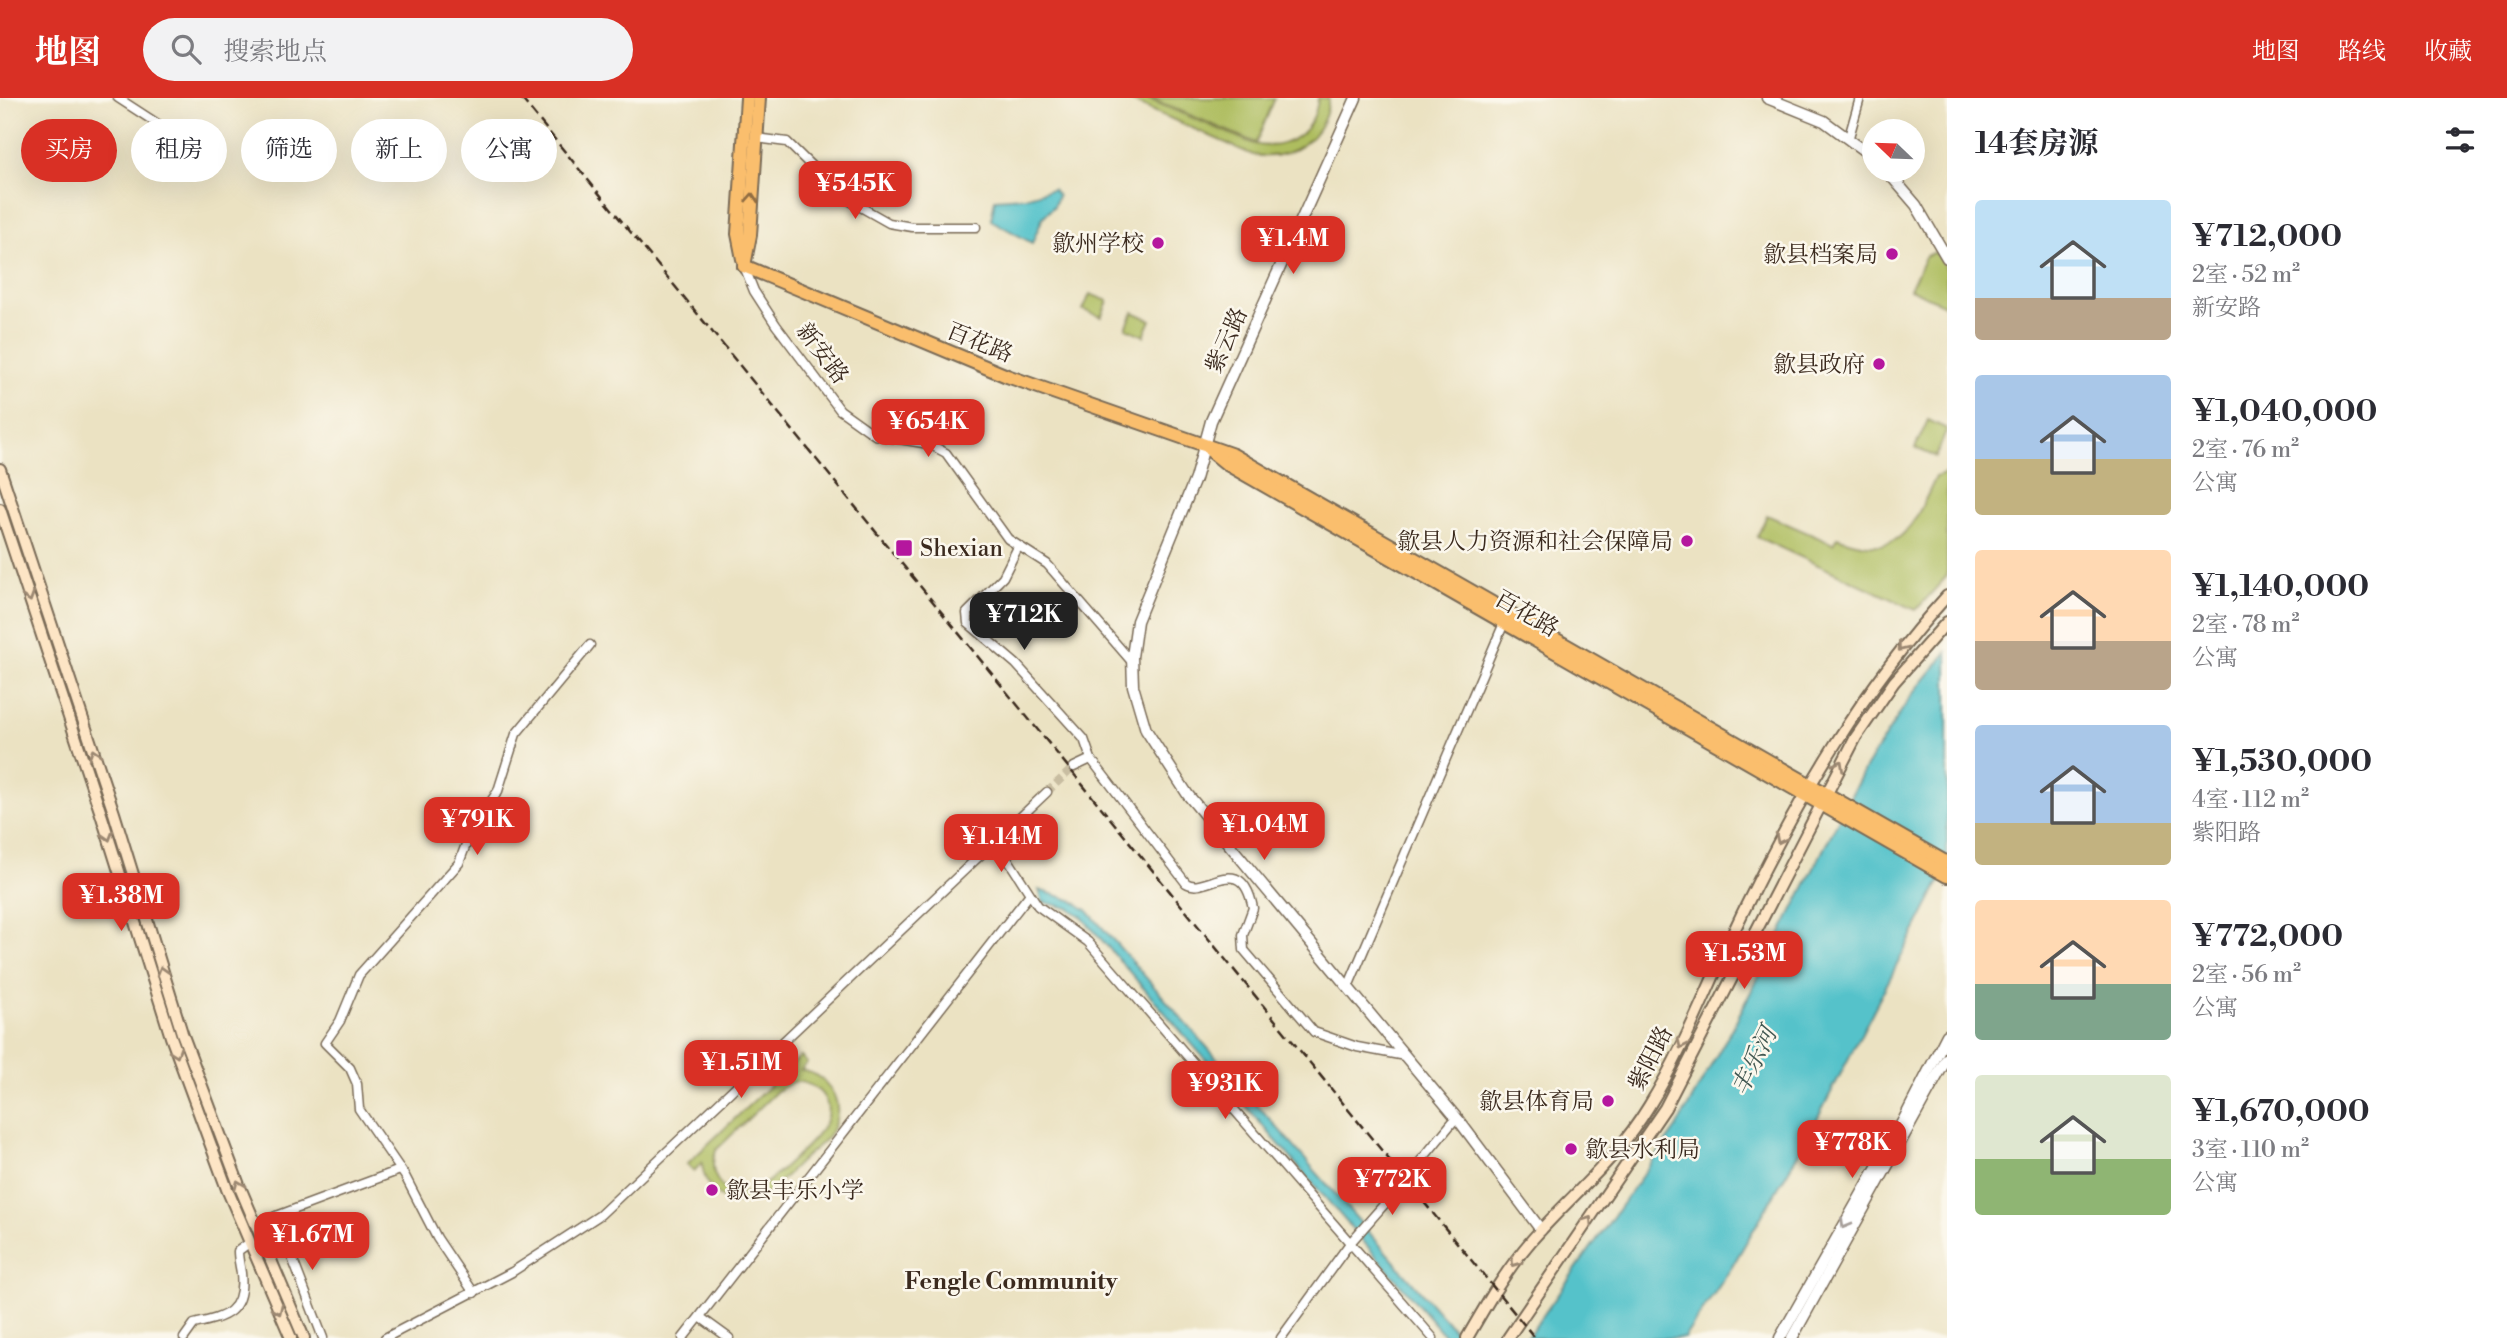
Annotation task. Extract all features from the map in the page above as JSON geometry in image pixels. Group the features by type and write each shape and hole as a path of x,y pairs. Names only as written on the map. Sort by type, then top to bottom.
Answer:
{"main road":[{"name":"新安路","path":"744,266 738,234 747,98"},
{"path":"744,266 750,235 758,98"},
{"name":"百花路","path":"744,266 1007,376 1233,454 1807,791"},
{"name":"百花路","path":"1205,445 1227,464 1504,623 1835,806"},
{"path":"0,469 114,813 178,1020 255,1224 304,1338"},
{"path":"0,509 102,817 171,1037 249,1243 291,1338"},
{"name":"紫阳路","path":"1467,1338 1510,1269 1541,1230 1609,1161 1648,1108 1673,1064 1745,907 1807,791 1877,678 1947,596"},
{"name":"紫阳路","path":"1508,1338 1665,1108 1715,1015 1822,799 1870,715 1907,666 1947,622"},
{"path":"1835,806 1947,863"},
{"path":"1835,806 1947,876"}],"street":[{"path":"118,98 150,119"},
{"name":"紫云路","path":"1356,98 1210,421 1195,479 1140,610 1132,662 1135,696 1141,719 1181,784 1456,1118 1541,1230"},
{"path":"1768,98 1810,114 1862,148"},
{"path":"1849,137 1860,98"},
{"path":"756,138 787,142 843,197 889,223 912,227 976,227"},
{"path":"1896,182 1926,218 1947,258"},
{"name":"新安路","path":"744,266 754,291 776,325 840,410 875,435 929,444 946,453 1004,534 1018,547 1047,564 1132,662"},
{"path":"1018,547 1003,577 970,610 966,618 985,640 1017,664 1084,739 1091,759 1186,883 1199,887 1221,877 1235,879 1243,885 1254,908 1243,935 1244,950 1310,1029 1322,1037 1405,1056"},
{"path":"1348,987 1504,623"},
{"path":"474,1293 437,1238 400,1170 359,1109 357,1084 350,1068 325,1043 340,1021 363,970 459,863 471,831 498,790 508,752 520,728 590,645"},
{"path":"1074,767 1091,759"},
{"path":"385,1338 474,1293 563,1241 620,1198 812,1012 1047,792"},
{"path":"996,841 1038,906 1088,942 1352,1241 1433,1338"},
{"path":"683,1338 1029,895"},
{"path":"1780,1338 1903,1121 1947,1035"},
{"path":"1792,1338 1947,1058"},
{"path":"1410,1174 1456,1118"},
{"path":"255,1224 400,1170"},
{"path":"1280,1338 1352,1241 1396,1191"},
{"path":"276,1216 323,1338"},
{"path":"184,1338 194,1324 226,1317 233,1310 241,1281 238,1251 249,1243"},
{"path":"700,1317 729,1338"}],"green space":[{"path":"1124,98 1146,98 1254,144 1266,146 1278,145 1297,137 1311,121 1318,98 1329,98 1321,125 1304,144 1293,151 1267,156 1253,155"},
{"path":"1150,98 1275,98 1256,143"},
{"path":"1935,252 1947,270 1947,306 1910,289 1925,257"},
{"path":"1090,294 1108,301 1101,317 1083,310"},
{"path":"1133,312 1151,320 1144,336 1126,328"},
{"path":"1928,420 1947,429 1936,457 1915,448"},
{"path":"1947,473 1947,576 1916,610 1757,537 1767,515 1833,544 1837,537 1859,544 1877,545 1891,542 1911,525 1936,477"},
{"path":"801,1056 807,1063 801,1070 818,1077 835,1098 837,1116 829,1135 776,1185 755,1199 744,1203 732,1202 719,1196 707,1181 702,1163 694,1171 687,1164","holes":["792,1082 815,1088 825,1099 827,1115 821,1130 791,1161 758,1188 739,1193 724,1188 714,1173 713,1159 716,1150 777,1091"]}],"water":[{"path":"1053,189 1058,196 1054,206 1043,217 1032,243 991,220 995,199 1025,197"},
{"name":"丰乐河","path":"1947,652 1947,868 1809,1135 1730,1270 1684,1338 1527,1338 1676,1128 1736,1021 1864,770 1911,696"},
{"path":"1039,890 1071,900 1087,910 1457,1333 1453,1338 1447,1338 1081,916 1068,908 1043,902"}],"tunnel":[{"path":"1047,792 1074,767"},
{"path":"1396,1191 1410,1174"}],"railway":[{"path":"521,98 1535,1338"}],"place":[{"name":"歙州学校","path":"1158,243"},
{"name":"歙县档案局","path":"1892,254"},
{"name":"歙县政府","path":"1879,364"},
{"name":"歙县人力资源和社会保障局","path":"1687,541"},
{"name":"Shexian","path":"904,548"},
{"name":"歙县体育局","path":"1608,1101"},
{"name":"歙县水利局","path":"1571,1149"},
{"name":"歙县丰乐小学","path":"712,1190"}],"district":[{"name":"Fengle Community","path":"1011,1281"}]}
